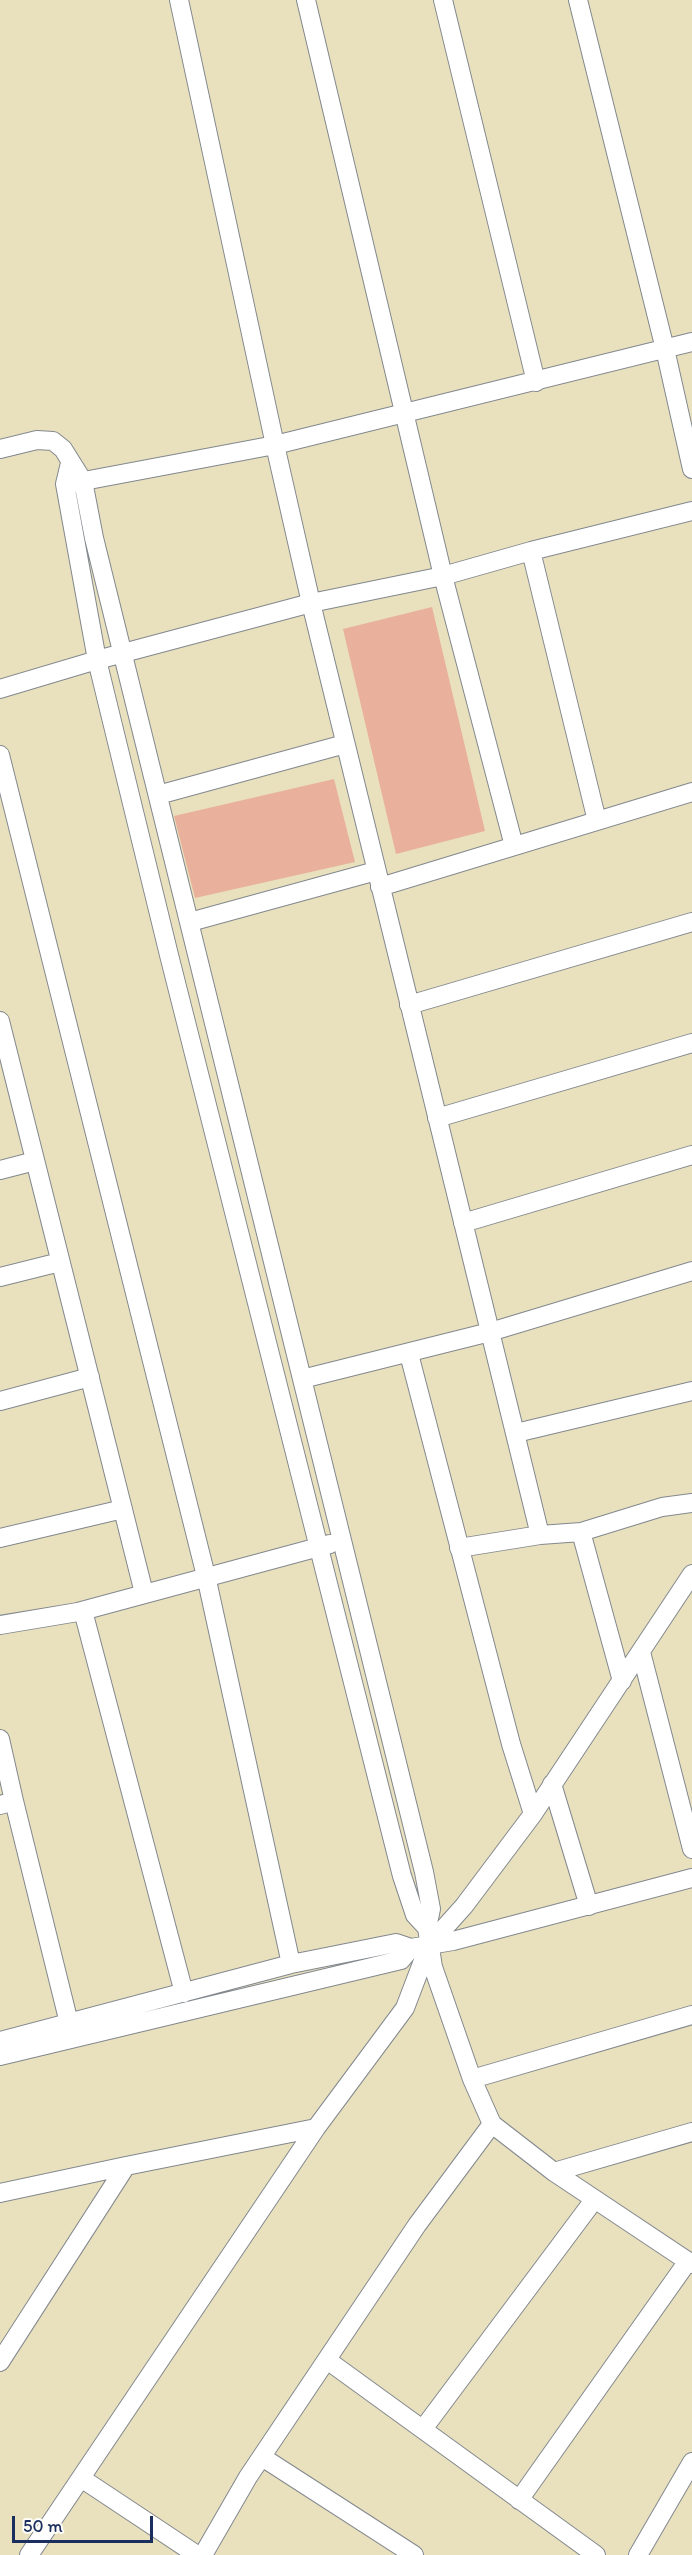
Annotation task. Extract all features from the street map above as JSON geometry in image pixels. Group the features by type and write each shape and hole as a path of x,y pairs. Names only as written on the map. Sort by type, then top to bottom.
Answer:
{"street":[{"path":"179,0 274,445 311,603 540,1535"},
{"path":"306,0 443,576 514,846"},
{"path":"443,0 536,382"},
{"path":"578,0 665,349 692,469"},
{"path":"65,484 274,445 692,342"},
{"path":"0,448 37,440 53,441 63,449 83,481 94,538 424,1872 431,1909 428,1936 405,2008 316,2128 29,2555"},
{"path":"70,463 65,484 98,660 169,955 402,1876 416,1915 428,1936 433,1967 472,2079 492,2124 554,2172 690,2263 519,2500"},
{"path":"0,689 123,653 311,603 443,576 531,551 692,511"},
{"path":"531,551 597,821"},
{"path":"158,795 345,744"},
{"path":"0,755 206,1576 291,1964"},
{"path":"190,922 514,846 692,792"},
{"path":"409,1005 692,922"},
{"path":"0,1021 5,1065 35,1161 144,1593"},
{"path":"437,1118 692,1043"},
{"path":"463,1223 692,1155"},
{"path":"0,1170 35,1161"},
{"path":"0,1277 60,1262"},
{"path":"302,1379 490,1332 692,1271"},
{"path":"409,1354 511,1744 533,1814"},
{"path":"0,1401 90,1377"},
{"path":"516,1433 692,1391"},
{"path":"459,1548 540,1535 581,1532 662,1507 692,1503"},
{"path":"0,1538 123,1509"},
{"path":"581,1532 622,1681"},
{"path":"0,1625 83,1611 342,1541"},
{"path":"0,2041 71,2031 400,1960 411,1948 464,1906 533,1814 692,1574"},
{"path":"83,1611 184,1993"},
{"path":"641,1652 692,1849"},
{"path":"0,1739 7,1803 71,2031"},
{"path":"552,1784 589,1906"},
{"path":"428,1936 488,1932 692,1878"},
{"path":"0,2056 184,1993 291,1964 396,1943 411,1948"},
{"path":"472,2079 692,2015"},
{"path":"203,2555 262,2457 417,2225 492,2124"},
{"path":"0,2193 316,2128"},
{"path":"554,2172 692,2132"},
{"path":"0,2362 126,2166"},
{"path":"423,2429 594,2200"},
{"path":"327,2360 596,2555"},
{"path":"262,2457 414,2555"},
{"path":"638,2555 692,2462"},
{"path":"81,2478 196,2555"}],"building":[{"path":"432,607 485,831 396,854 343,629"},
{"path":"334,779 355,862 195,898 174,816"}]}
